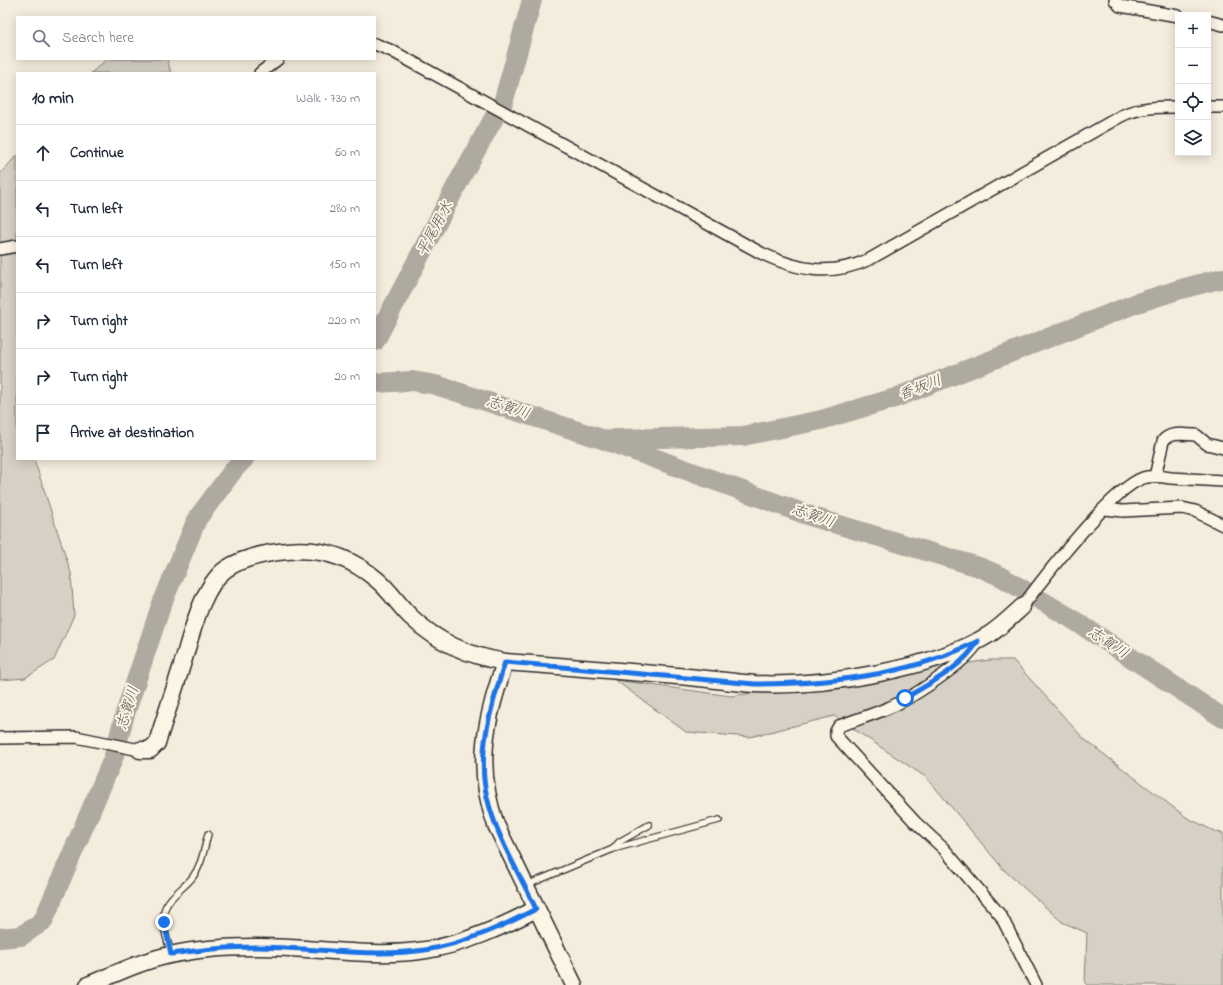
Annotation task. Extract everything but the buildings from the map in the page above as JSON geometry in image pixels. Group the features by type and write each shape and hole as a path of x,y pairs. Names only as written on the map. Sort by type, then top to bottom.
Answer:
{"street":[{"path":"1115,0 1120,6 1175,15"},
{"path":"1211,22 1223,25"},
{"path":"376,44 392,51 761,253 790,264 827,271 848,268 870,259 1121,116 1130,112 1148,108 1175,107"},
{"path":"261,72 277,60"},
{"path":"1211,107 1223,107"},
{"path":"0,249 16,246"},
{"path":"1155,477 1163,441 1166,437 1171,435 1196,435 1207,444 1223,448"},
{"path":"0,738 62,736 94,740 140,750 150,750 157,743 199,612 214,584 227,569 251,559 273,553 303,550 322,551 346,560 378,580 411,617 440,641 479,657 505,662 755,684 794,684 868,675 922,662 978,641 1006,622 1022,607 1083,531 1121,491 1132,483 1147,477 1223,481"},
{"path":"1105,509 1131,511 1182,508 1195,511 1223,525"},
{"path":"978,641 974,649 938,678 889,707 839,726 836,731 836,736 915,822 944,849 1002,916 1036,985"},
{"path":"505,662 495,692 484,750 485,785 496,825 574,985"},
{"path":"88,985 130,967 171,954 206,949 255,947 386,952 425,950 443,947 487,932 536,909"}],"lane":[{"path":"525,886 613,849 719,820"},
{"path":"613,849 619,842 649,825"},
{"path":"171,954 164,922 164,910 171,899 191,879 197,870 208,834"}],"shaded area":[{"path":"106,60 167,60 171,72 92,72"},
{"path":"16,156 16,460 34,460 71,573 74,615 54,660 25,678 0,680 0,174"},
{"path":"990,660 1013,660 1084,739 1186,817 1216,832 1223,833 1223,985 1087,985 1085,983 1087,933 1062,922 1004,870 927,778 834,716 750,737 686,732 615,680 731,696"}],"waterway":[{"name":"平尾用水","path":"503,103 532,0"},
{"name":"平尾用水","path":"376,339 460,179 495,116"},
{"name":"香坂川","path":"615,439 743,436 821,420 895,398 1137,303 1223,278"},
{"name":"志賀川","path":"376,383 412,381 436,385 605,440 813,517 979,567 1000,576 1069,617 1223,718"},
{"name":"志賀川","path":"0,938 21,936 43,921 113,759 125,714 161,606 197,519 235,468 243,460"}],"route":[{"path":"164,922 171,954 206,949 255,947 336,951 406,952 443,947 494,929 536,909 496,825 487,797 485,785 484,750 495,692 505,662 713,679 755,684 794,684 844,679 916,664 936,658 978,641 974,649 957,664 938,678 905,698"}]}
